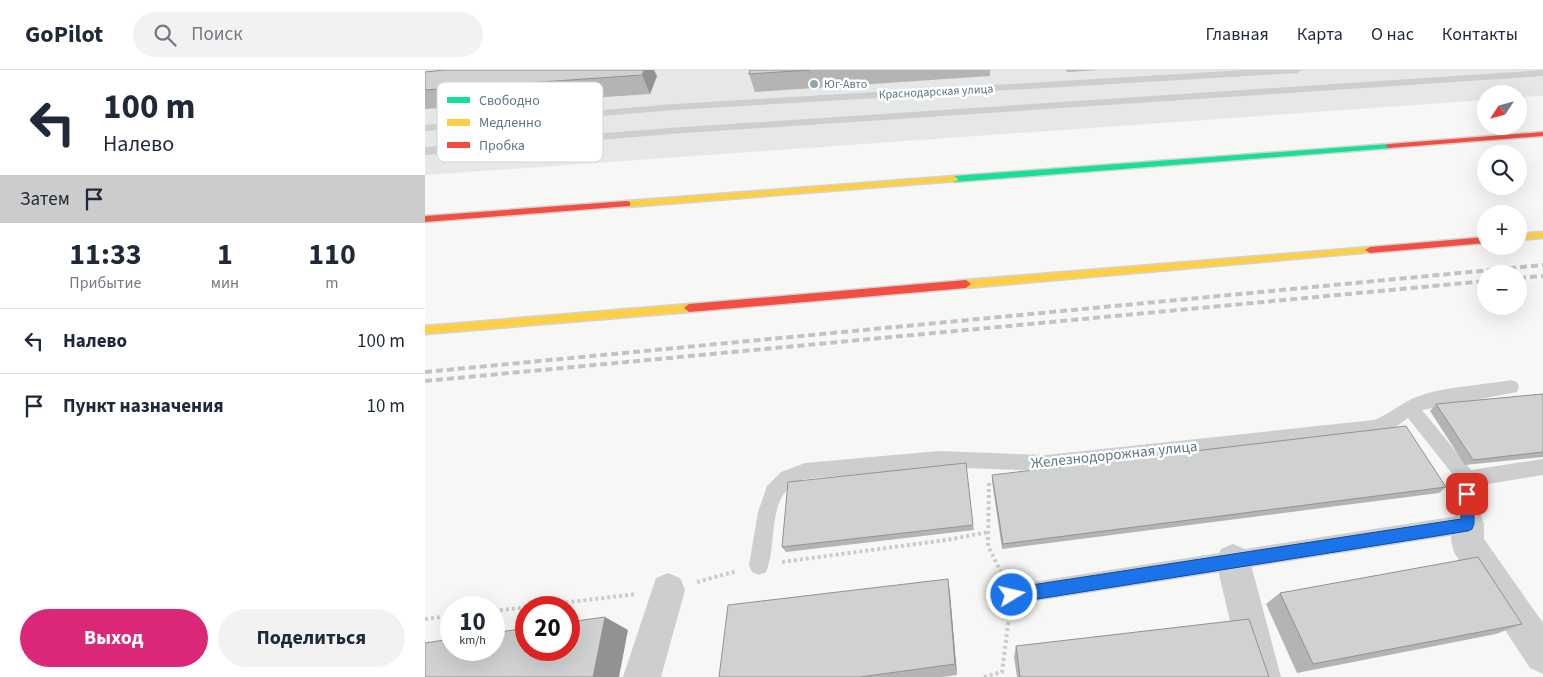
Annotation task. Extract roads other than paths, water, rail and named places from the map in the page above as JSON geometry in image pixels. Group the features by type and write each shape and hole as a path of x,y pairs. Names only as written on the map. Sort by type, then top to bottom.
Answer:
{"main road":[{"path":"425,219 1543,134"},
{"path":"1527,236 1543,235"},
{"path":"425,330 1477,241"}],"street":[{"path":"1468,524 1467,543 1543,655"},
{"path":"1233,561 1262,677"},
{"path":"642,677 668,590"}],"lane":[{"name":"Краснодарская улица","path":"603,113 674,107 1297,70"},
{"path":"603,136 1543,73"},
{"name":"Железнодорожная улица","path":"759,565 770,502 776,487 789,476 805,471 958,459 1019,464 1046,463 1374,427 1391,421 1410,407 1425,401 1511,387"},
{"path":"1012,595 1468,524 1467,479 1410,407"},
{"path":"1467,479 1543,467"}],"railway":[{"path":"425,372 1543,265"},
{"path":"1527,277 1543,276"},
{"path":"425,381 1477,282"}],"place":[{"name":"Юг-Авто","path":"814,84"}]}
